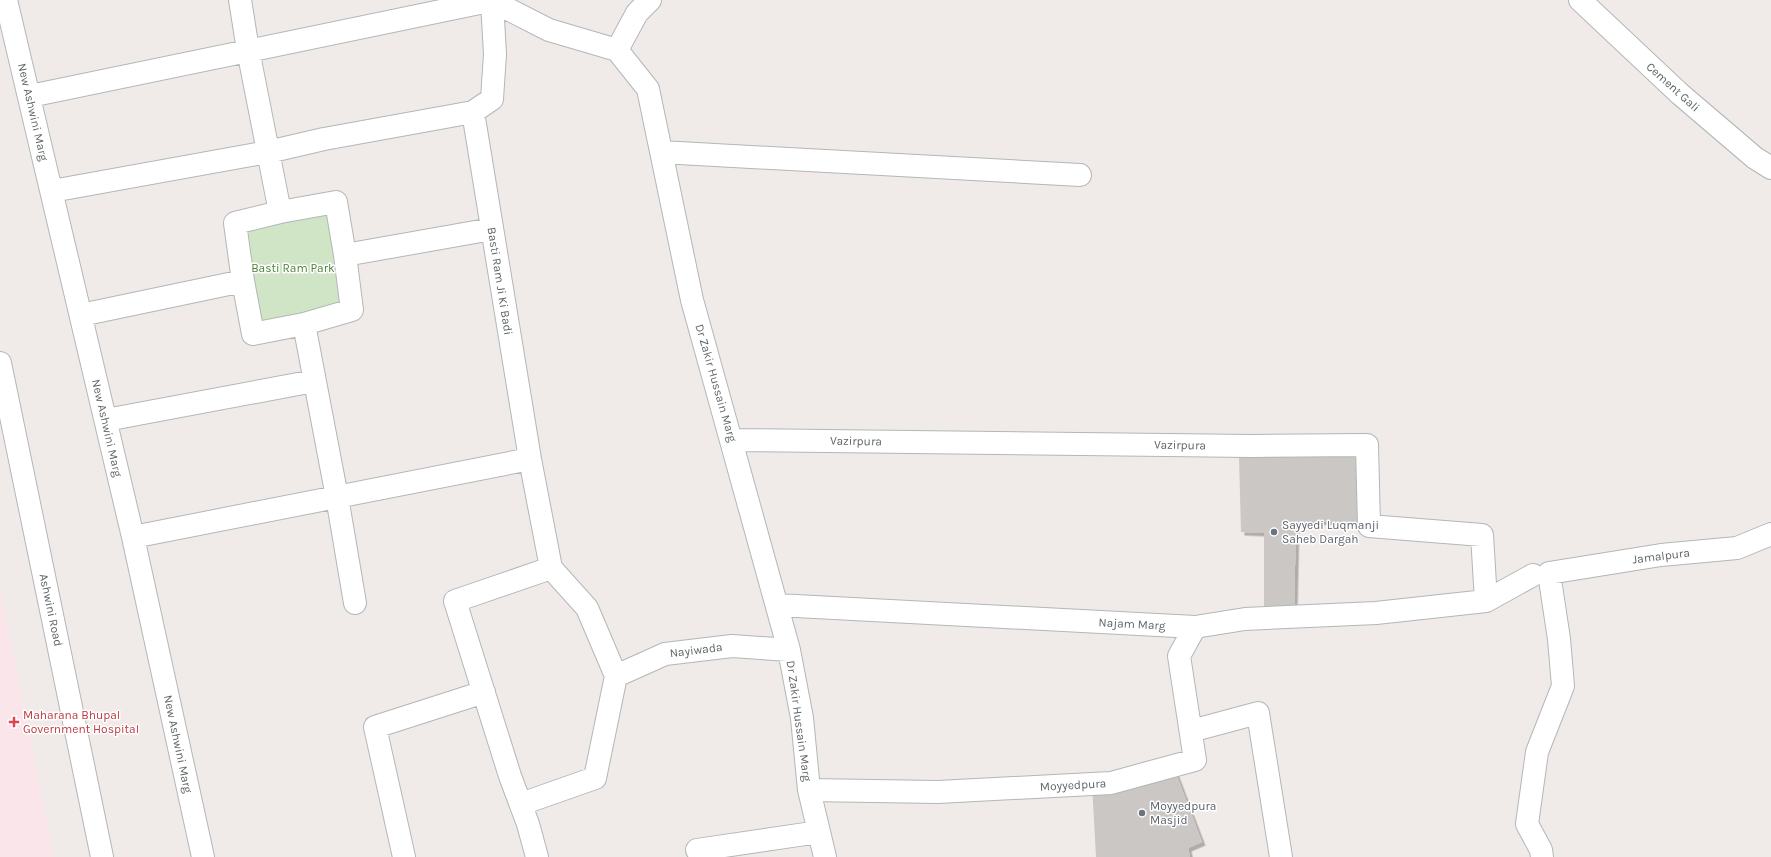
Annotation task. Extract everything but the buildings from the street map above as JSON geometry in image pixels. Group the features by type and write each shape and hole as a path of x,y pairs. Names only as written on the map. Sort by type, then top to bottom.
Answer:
{"street":[{"name":"New Ashwini Marg","path":"6,0 30,96 133,537 203,857"},
{"path":"240,0 248,50 280,212"},
{"path":"30,96 248,50 493,1 548,30 617,50 637,12 650,0"},
{"name":"Cement Gali","path":"1580,0 1680,94 1755,158 1771,168"},
{"path":"52,191 268,152 324,139 473,112 492,99 495,54 493,1"},
{"name":"Dr Zakir Hussain Marg","path":"617,50 648,89 692,300 789,650 802,718 809,790 825,857"},
{"name":"Basti Ram Ji Ki Badi","path":"473,112 530,460 551,568"},
{"path":"661,152 1080,175"},
{"path":"336,202 345,255 352,310 304,324 253,334 243,280 235,223 280,212 336,202"},
{"path":"345,255 492,228"},
{"path":"81,315 243,280"},
{"path":"304,324 337,497 355,603"},
{"name":"Ashwini Road","path":"0,363 102,857"},
{"path":"106,420 314,381"},
{"name":"Vazirpura","path":"732,440 1235,446 1367,445 1369,526 1482,534 1486,601"},
{"path":"133,537 530,460"},
{"name":"Jamalpura","path":"1486,601 1541,574 1661,555 1737,548 1771,534"},
{"path":"521,804 595,778 616,676 587,608 551,568 455,601 510,776 528,824 537,857"},
{"path":"1541,574 1559,640 1563,686 1537,752 1527,824 1541,850 1542,857"},
{"name":"Najam Marg","path":"777,605 1195,627 1246,619 1376,613 1486,601"},
{"name":"Moyyedpura","path":"809,790 938,792 1111,783 1195,760 1179,656 1195,627"},
{"name":"Nayiwada","path":"616,676 665,654 732,646 789,650"},
{"path":"404,857 375,727 484,692"},
{"path":"1191,731 1258,713 1281,857"},
{"path":"697,850 819,832"}],"shaded area":[{"name":"Maharana Bhupal Government Hospital","path":"0,587 54,857 0,857"}],"green space":[{"name":"Basti Ram Park","path":"328,211 344,304 259,324 242,232"}],"place":[{"name":"Sayyedi Luqmanji Saheb Dargah","path":"1274,532"},
{"name":"Maharana Bhupal Government Hospital","path":"14,722"},
{"name":"Moyyedpura Masjid","path":"1142,813"}]}
